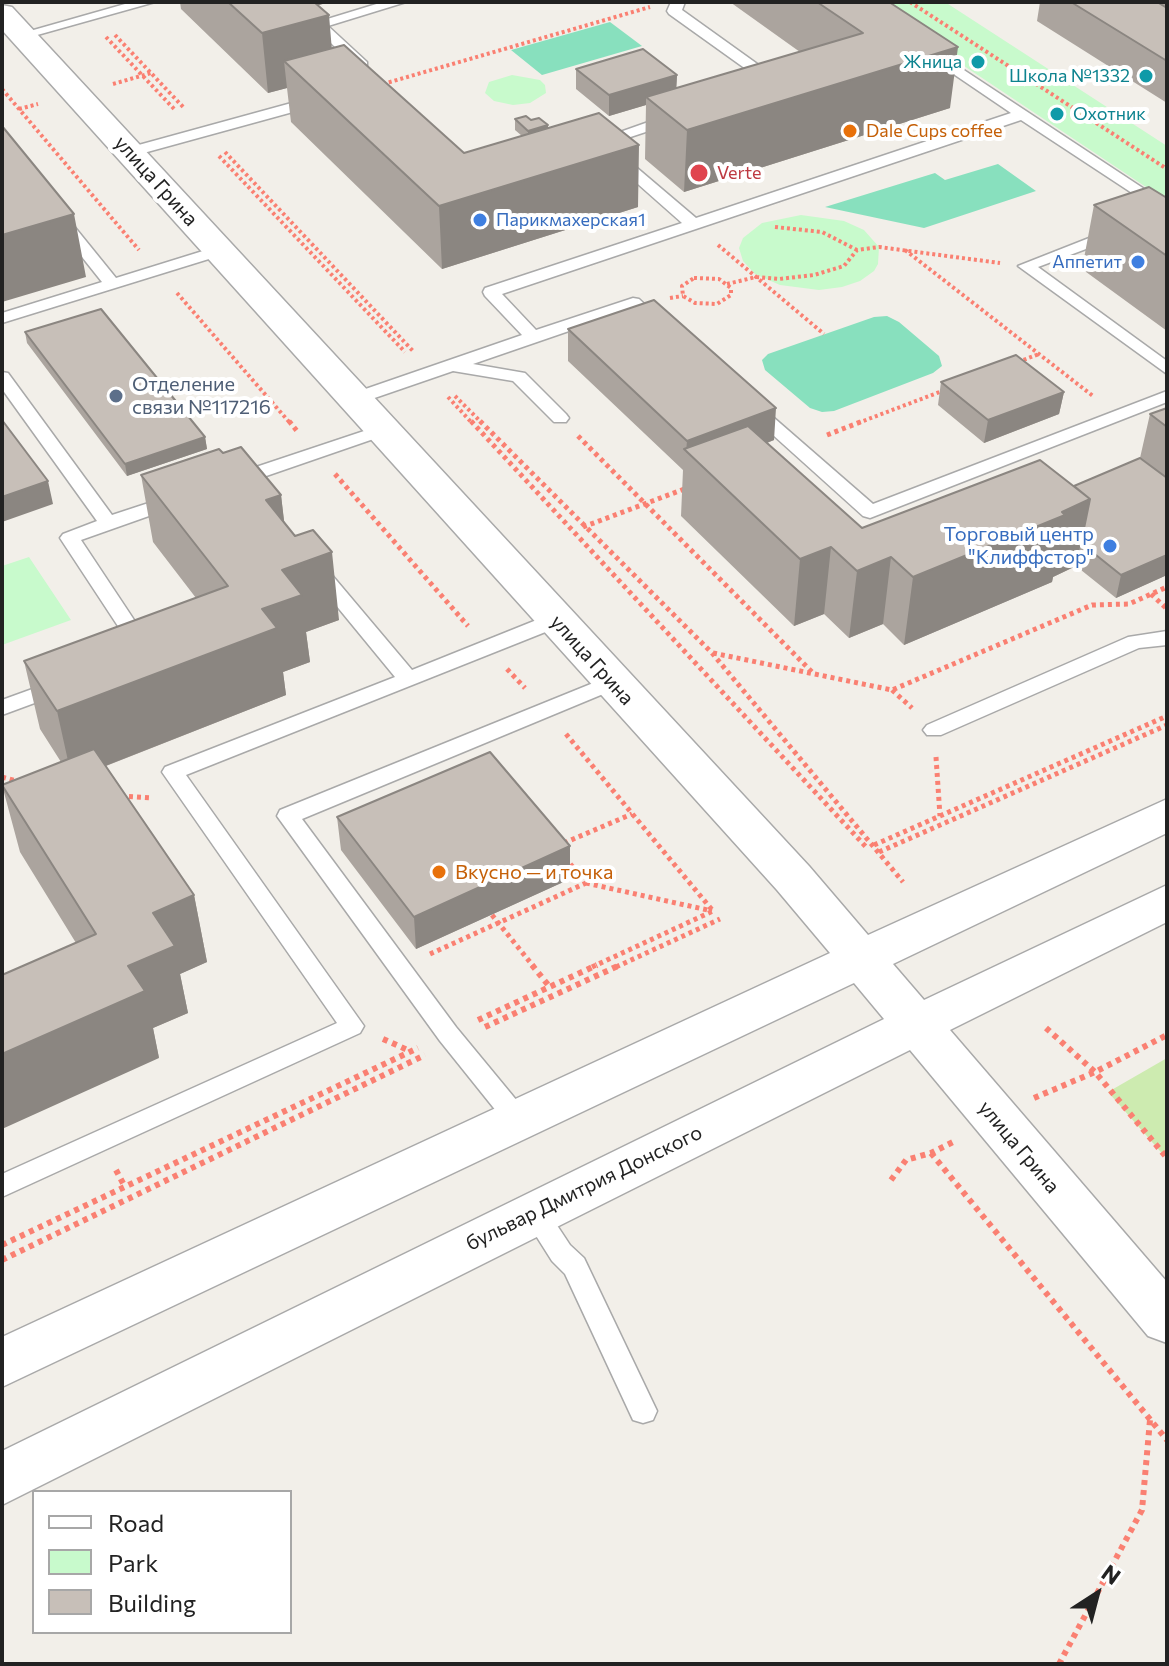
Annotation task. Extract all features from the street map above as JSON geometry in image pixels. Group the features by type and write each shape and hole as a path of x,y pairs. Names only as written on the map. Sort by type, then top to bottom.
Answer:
{"street":[{"name":"улица Грина","path":"10,26 793,878 1167,1320"},
{"path":"2,1363 1167,815"},
{"name":"бульвар Дмитрия Донского","path":"2,1479 534,1212 1167,902"}],"lane":[{"path":"10,26 92,17 148,2"},
{"path":"382,84 318,24 399,2"},
{"path":"678,2 674,11 778,85 763,90"},
{"path":"920,45 1023,114 1162,214"},
{"path":"129,152 337,96"},
{"path":"688,114 592,145 693,224"},
{"path":"533,337 491,292 1023,114"},
{"path":"52,210 112,284"},
{"path":"1125,229 1026,266 1167,369"},
{"path":"2,318 219,251"},
{"path":"354,399 633,303 668,334"},
{"path":"451,365 519,377 560,418"},
{"path":"2,377 108,523"},
{"path":"738,395 870,512 1167,396"},
{"path":"132,658 146,652 70,538 204,490 245,484 315,452 382,430"},
{"path":"309,561 408,679"},
{"path":"2,1186 352,1026 173,772 556,620"},
{"path":"934,730 1135,642 1167,638"},
{"path":"2,708 74,680"},
{"path":"518,1120 451,1038 288,816 613,682"},
{"path":"534,1212 561,1253 575,1266 643,1411"}],"path":[{"path":"910,2 1167,169"},
{"path":"382,84 657,5"},
{"path":"92,17 429,373 870,847 879,852 903,882"},
{"path":"92,17 202,132"},
{"path":"2,89 4,96 315,452 545,710 713,911"},
{"path":"726,213 787,230 822,232 857,250 879,247 905,249 994,262"},
{"path":"693,224 824,334"},
{"path":"905,249 1118,415"},
{"path":"727,284 731,295 717,304 695,303 681,291 682,286 694,278 711,277 727,284 756,277 779,279 814,275 844,266 857,250"},
{"path":"1010,365 1039,354"},
{"path":"429,373 712,653 870,847"},
{"path":"796,446 953,387"},
{"path":"560,418 816,675"},
{"path":"583,527 699,483"},
{"path":"712,653 892,690 1092,605 1129,604 1167,587"},
{"path":"1151,594 1167,609"},
{"path":"870,847 1167,716"},
{"path":"879,852 1167,725"},
{"path":"934,730 940,816"},
{"path":"2,777 30,784"},
{"path":"118,795 194,801"},
{"path":"556,847 632,814"},
{"path":"566,859 586,883"},
{"path":"400,968 586,883 713,911"},
{"path":"2,1260 451,1038 549,986 713,911"},
{"path":"492,915 549,986"},
{"path":"2,1245 451,1038 720,919"},
{"path":"1046,1028 1095,1072 1167,1158"},
{"path":"891,1180 906,1160 931,1153 1048,1091 1095,1072 1167,1035"},
{"path":"931,1153 1167,1440"},
{"path":"1059,1664 1142,1510 1150,1420"}],"green space":[{"path":"868,2 945,2 1167,146 1167,201"},
{"path":"610,22 642,46 542,75 511,50"},
{"path":"512,75 540,80 545,85 546,93 530,103 513,105 494,101 485,93 489,82"},
{"path":"998,164 1036,191 924,228 825,207 935,173 945,180"},
{"path":"801,215 844,221 864,230 879,247 878,264 874,271 860,281 819,290 780,285 755,274 743,261 739,248 743,238 762,223"},
{"path":"887,316 899,322 939,356 942,366 933,373 834,411 822,412 810,408 765,370 762,360 768,354 874,317"},
{"path":"29,557 71,620 2,645 2,566"},
{"path":"1167,1058 1167,1159 1108,1092"}],"building":[{"path":"228,2 314,2 329,15 262,33"},
{"path":"817,2 889,2 958,47 687,130 646,97 863,33"},
{"path":"1071,2 1157,2 1167,8 1167,61"},
{"path":"344,45 464,153 599,113 639,145 439,206 284,61"},
{"path":"643,49 677,75 609,95 576,69"},
{"path":"526,116 531,120 539,118 548,125 528,131 515,119"},
{"path":"2,126 74,214 2,235"},
{"path":"1149,187 1167,198 1167,256 1094,205"},
{"path":"654,300 776,408 687,441 568,329"},
{"name":"Отделение связи №117216","path":"101,309 205,437 125,464 25,332"},
{"path":"1016,355 1064,392 988,420 941,382"},
{"path":"1167,408 1167,427 1150,414"},
{"path":"2,420 48,481 2,497"},
{"path":"748,426 862,528 1040,460 1090,499 1062,512 1065,515 913,577 891,557 857,571 831,547 800,559 684,449"},
{"path":"241,447 281,495 266,500 295,536 313,530 332,552 282,570 302,595 262,609 277,628 57,711 24,661 228,586 141,475 219,449 223,453"},
{"path":"1140,458 1167,478 1167,555 1121,575 1081,543 1090,499 1074,486"},
{"path":"94,749 194,895 153,913 175,946 128,966 145,991 2,1054 2,975 96,934 2,785"},
{"path":"490,752 570,846 414,917 337,817"}],"place":[{"name":"Жница","path":"978,62"},
{"name":"Школа №1332","path":"1146,76"},
{"name":"Охотник","path":"1057,114"},
{"name":"Dale Cups coffee","path":"850,131"},
{"name":"Verte","path":"699,173"},
{"name":"Парикмахерская1","path":"480,220"},
{"name":"Аппетит","path":"1138,262"},
{"name":"Отделение связи №117216","path":"116,396"},
{"name":"Торговый центр \"Клиффстор\"","path":"1110,546"},
{"name":"Вкусно — и точка","path":"439,872"}]}
